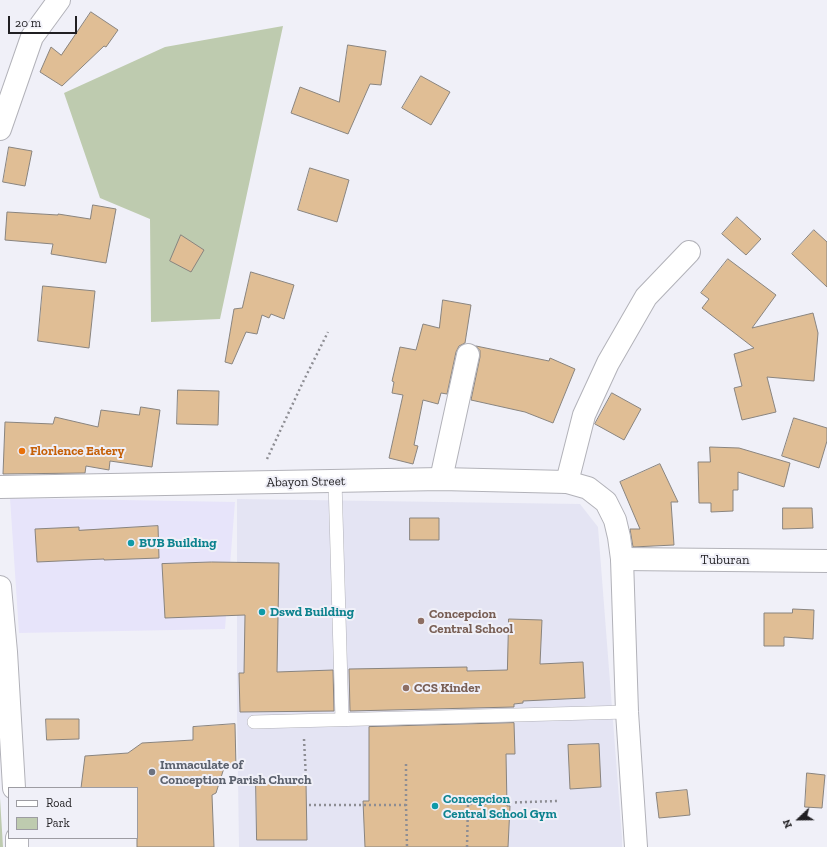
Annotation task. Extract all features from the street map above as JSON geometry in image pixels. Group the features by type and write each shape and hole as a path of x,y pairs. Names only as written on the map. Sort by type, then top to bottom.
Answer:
{"main road":[{"path":"0,129 32,37 59,0"},
{"path":"567,482 584,416 608,363 646,297 689,252"},
{"path":"441,479 468,355"},
{"name":"Abayon Street","path":"0,487 441,479 567,482 588,488 606,502 616,520 622,559"},
{"path":"622,559 627,712 636,847"},
{"name":"Tuburan","path":"622,559 827,561"},
{"path":"0,587 9,787"}],"lane":[{"path":"335,481 342,719"},
{"path":"254,722 627,712"}],"path":[{"path":"256,483 328,332"},
{"path":"303,721 306,778"},
{"path":"406,764 407,847"},
{"path":"467,847 468,804 558,801"},
{"path":"309,805 406,805"}],"shaded area":[{"path":"10,498 235,502 225,629 19,633"},
{"name":"Concepcion Central School","path":"237,499 580,504 598,527 622,847 239,847 237,715"}],"green space":[{"path":"283,26 220,319 151,322 150,219 100,198 64,93 165,47"},
{"path":"0,798 3,847 0,847"}],"building":[{"path":"91,12 118,30 106,47 104,46 62,86 40,72 51,47 61,55"},
{"path":"348,45 386,51 381,85 370,84 348,134 291,113 300,87 339,102"},
{"path":"421,76 450,92 431,125 402,108"},
{"path":"9,147 32,151 25,186 3,182"},
{"path":"310,168 349,180 337,222 298,210"},
{"path":"93,205 116,209 106,263 51,254 53,244 5,240 7,212 58,214 90,219"},
{"path":"737,217 761,239 746,255 722,234"},
{"path":"814,230 827,242 827,287 792,254"},
{"path":"181,235 204,250 191,272 170,261"},
{"path":"728,259 776,295 752,328 813,313 818,333 814,381 767,377 776,412 742,420 734,388 742,386 734,354 754,348 702,308 709,299 701,293"},
{"path":"251,272 294,285 284,319 271,314 269,318 262,315 257,334 246,332 232,364 225,362 234,309 242,308"},
{"path":"43,286 95,291 89,348 38,341"},
{"path":"443,300 471,305 465,343 459,346 456,352 447,394 441,393 438,404 423,400 414,445 418,446 413,464 389,458 403,395 392,393 394,382 392,381 400,347 416,350 423,324 439,328"},
{"path":"476,346 549,361 550,358 575,369 553,423 525,412 471,400 480,357 480,351"},
{"path":"178,390 219,391 218,425 177,424"},
{"path":"612,393 641,409 624,440 595,424"},
{"path":"141,407 160,410 152,467 110,461 109,470 86,466 85,473 3,474 5,422 53,424 55,417 98,427 101,410 139,415"},
{"path":"794,418 827,428 827,441 819,468 782,456"},
{"path":"710,447 739,448 790,463 784,487 738,472 738,490 733,490 733,511 711,512 711,503 699,503 698,462 710,462"},
{"path":"660,464 678,502 671,502 674,545 633,547 630,529 640,529 620,482"},
{"path":"783,508 812,508 813,528 783,529"},
{"path":"410,518 439,518 439,540 410,540"},
{"path":"158,526 159,558 37,562 35,529 79,527 79,530"},
{"path":"212,562 279,563 277,672 333,670 334,711 240,712 239,673 244,673 245,615 165,618 162,564"},
{"path":"793,609 814,610 813,639 784,637 784,646 764,646 764,613 792,613"},
{"path":"509,619 542,620 540,664 583,662 585,698 523,701 523,703 514,704 514,707 350,711 349,669 467,667 467,671 507,670"},
{"path":"46,719 79,719 79,739 47,740"},
{"path":"514,723 515,754 506,754 507,806 510,806 508,847 365,847 363,801 369,801 369,727"},
{"name":"Immaculate of Conception Parish Church","path":"235,724 236,768 224,768 216,793 212,795 214,847 137,847 138,787 81,787 85,756 128,753 142,743 193,740 193,727"},
{"path":"599,744 601,787 570,789 568,745"},
{"path":"807,773 825,775 822,808 805,807"},
{"path":"256,783 306,783 307,840 257,840"},
{"path":"687,790 690,815 659,818 656,793"}],"place":[{"name":"Florlence Eatery","path":"22,451"},
{"name":"BUB Building","path":"131,543"},
{"name":"Dswd Building","path":"262,612"},
{"name":"Concepcion Central School","path":"421,621"},
{"name":"CCS Kinder","path":"406,688"},
{"name":"Immaculate of Conception Parish Church","path":"152,772"},
{"name":"Concepcion Central School Gym","path":"435,806"}]}
